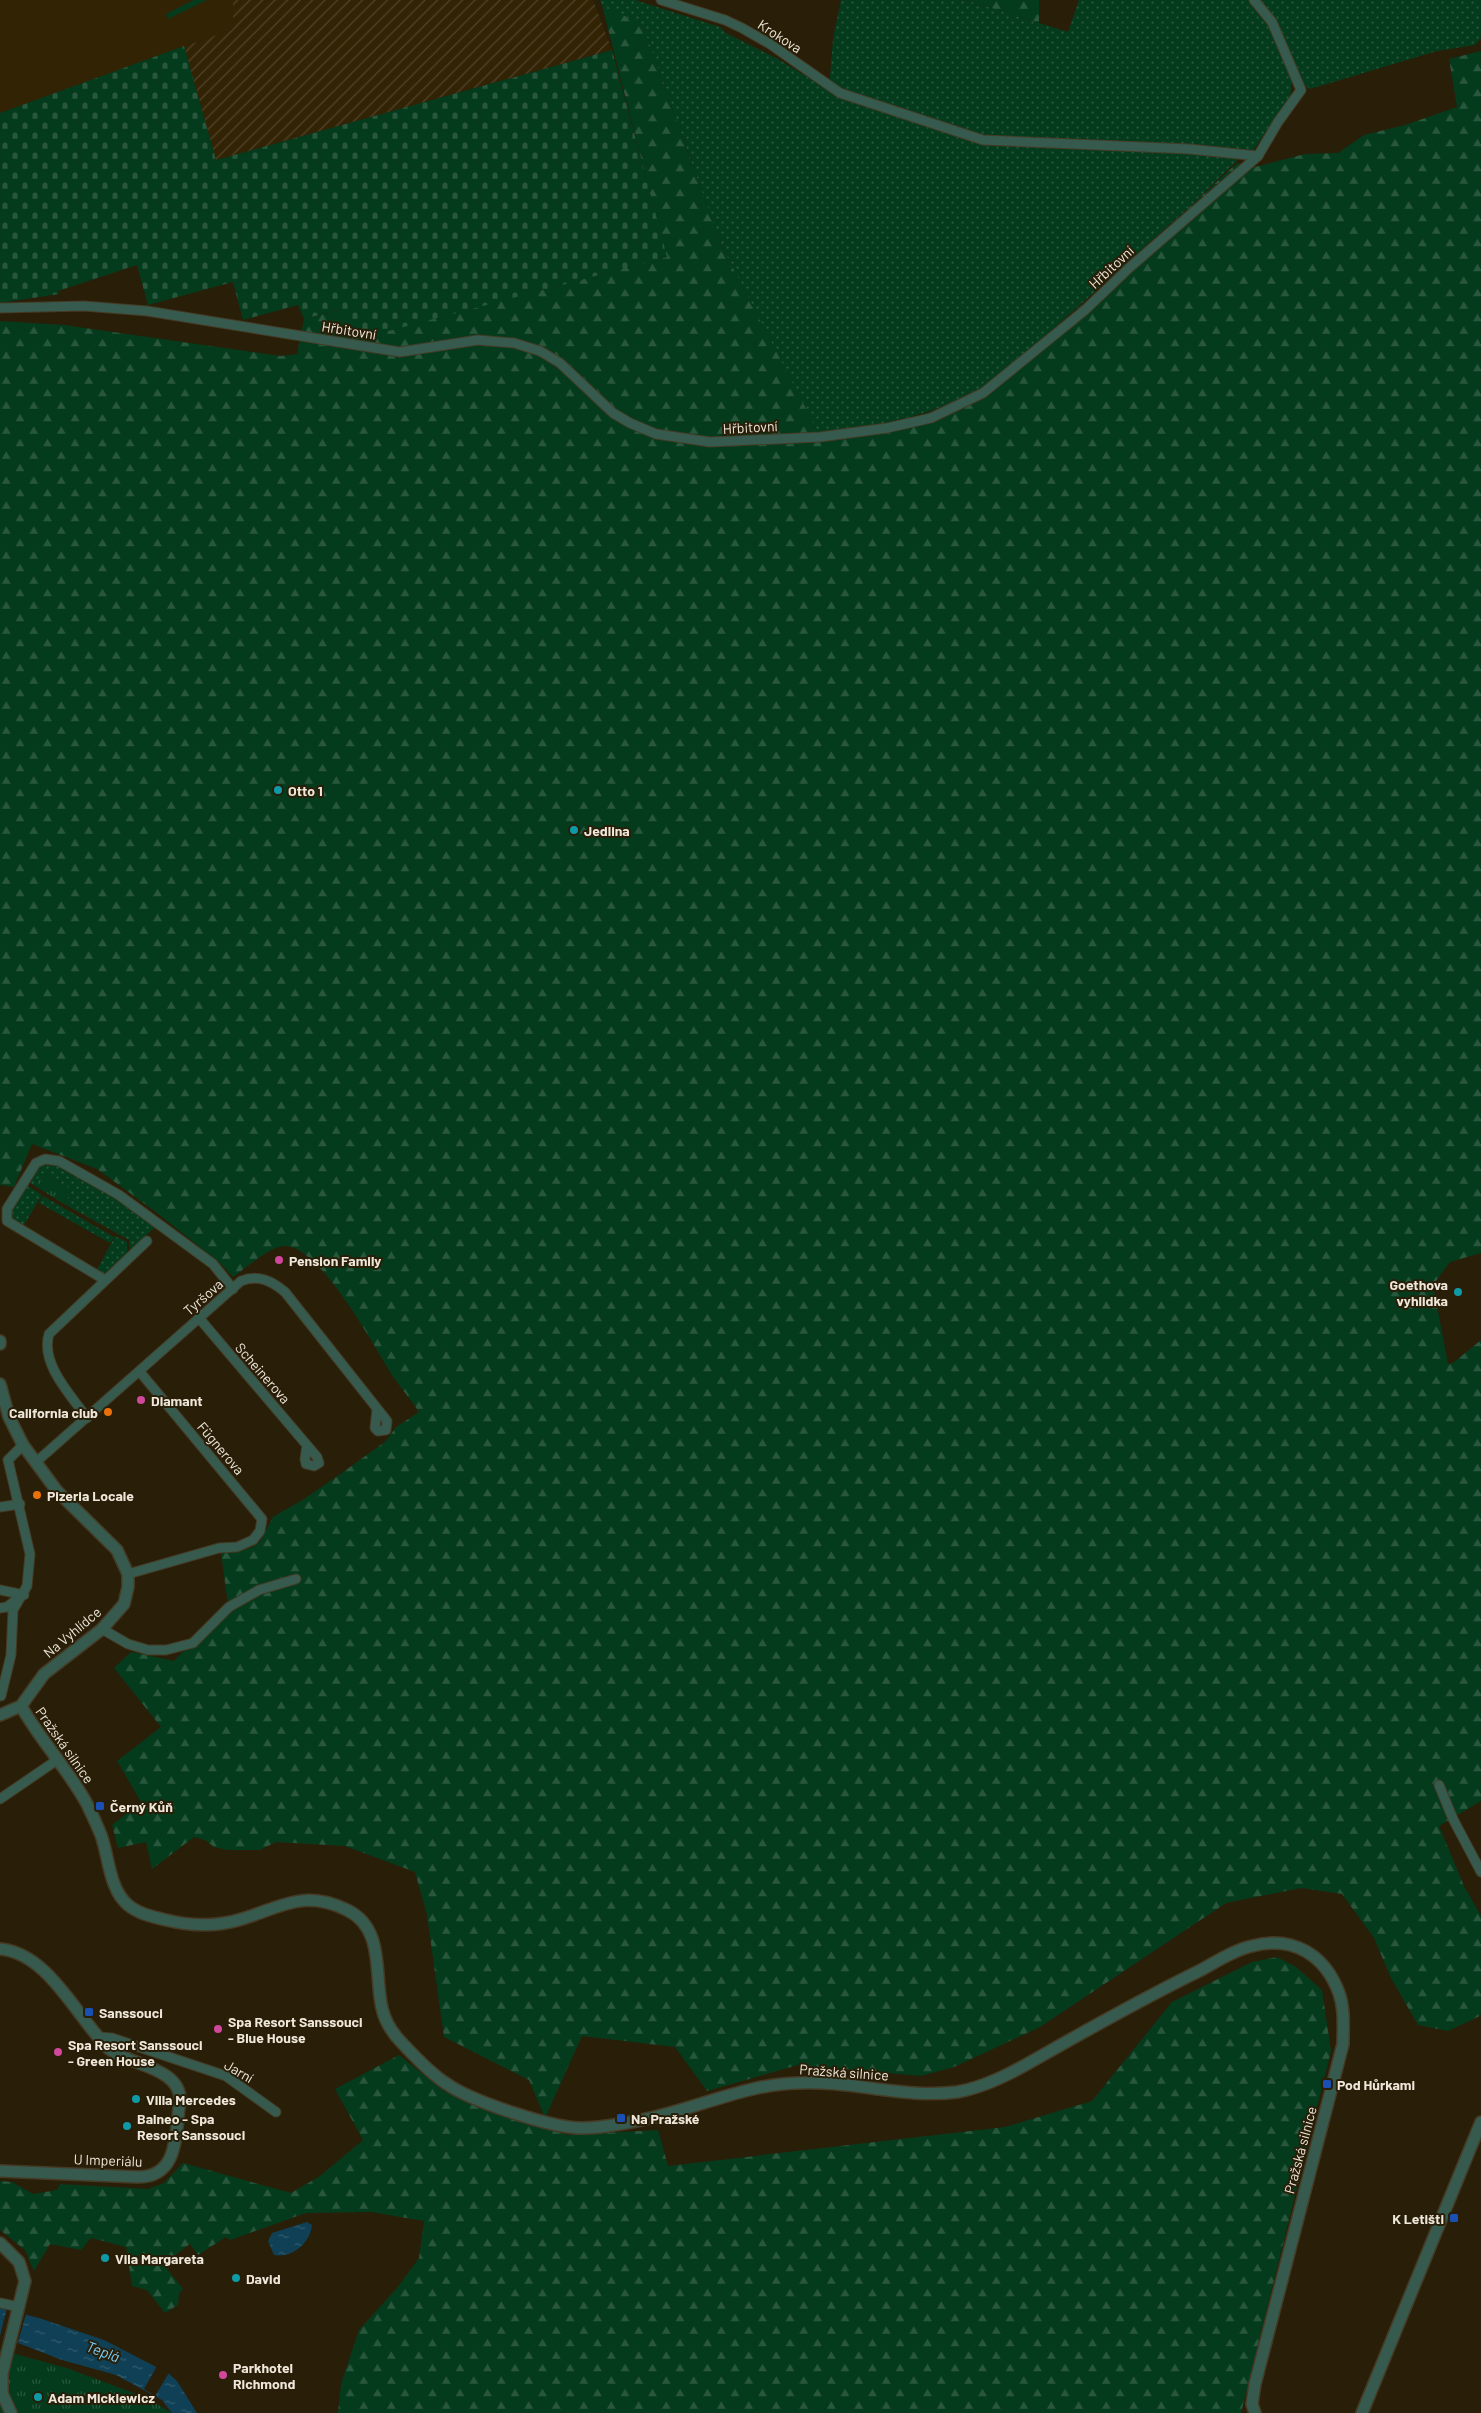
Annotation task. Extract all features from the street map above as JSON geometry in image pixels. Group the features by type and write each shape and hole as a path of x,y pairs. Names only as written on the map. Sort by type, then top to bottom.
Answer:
{"street":[{"name":"Krokova","path":"661,0 725,20 742,28 770,44 840,94 983,140 1188,149 1258,156"},
{"name":"Hřbitovní","path":"0,308 84,306 147,311 400,352 478,340 514,343 540,351 560,363 613,413 656,434 710,442 820,437 887,428 931,418 983,393 1085,310 1129,268 1258,156 1278,122 1302,90 1272,22 1254,0"},
{"path":"105,1280 7,1221 7,1209 32,1167 41,1160 50,1159 59,1162 119,1195 213,1264 233,1289"},
{"path":"87,1418 54,1369 47,1340 49,1334 147,1241"},
{"name":"Tyršova","path":"35,1463 199,1318 247,1279 261,1279 275,1284 285,1292 377,1409"},
{"name":"Scheinerova","path":"199,1318 307,1445"},
{"name":"Fügnerova","path":"128,1574 219,1548 238,1547 253,1540 260,1531 262,1519 140,1372"},
{"path":"0,1384 9,1417 23,1445 35,1463 57,1490 117,1550 128,1574"},
{"path":"1,1696 11,1655 13,1610 24,1595 27,1586 30,1554 20,1504 4,1460 23,1445"},
{"path":"0,1506 20,1504"},
{"name":"Na Vyhlídce","path":"21,1706 44,1674 102,1629 124,1604 128,1587 128,1574"},
{"path":"102,1629 128,1644 148,1650 166,1650 193,1643 229,1607 260,1590 296,1579"},
{"path":"0,1590 24,1595"},
{"path":"0,1608 7,1607 24,1595"},
{"path":"0,1715 21,1706"},
{"name":"Pražská silnice","path":"21,1706 30,1723 86,1802 101,1834 116,1888 126,1904 137,1912 151,1917 180,1924 205,1926 239,1920 272,1906 296,1900 324,1901 350,1911 364,1922 373,1940 382,2009 388,2023 401,2043 446,2084 475,2099 551,2124 582,2128 659,2116 752,2090 793,2082 831,2083 926,2094 962,2091 989,2082 1029,2063 1162,1989 1249,1946 1275,1942 1302,1947 1322,1964 1338,1992 1344,2018 1343,2044 1255,2384 1252,2404 1255,2413"},
{"path":"0,1799 57,1760"},
{"path":"1439,1785 1453,1819 1481,1872"},
{"name":"U Imperiálu","path":"0,1949 21,1954 42,1968 98,2037 118,2056 166,2075 177,2085 180,2100 169,2164 160,2173 147,2177 0,2171"},
{"name":"Jarní","path":"98,2037 112,2038 226,2076 276,2112"},
{"path":"1362,2413 1481,2122"},
{"path":"0,2243 14,2255 22,2270 25,2281 9,2339 2,2374 1,2393 11,2413"},
{"path":"0,2302 18,2309"}],"shaded area":[{"path":"0,0 233,0 233,29 0,113"},
{"path":"232,0 593,0 612,50 216,160 184,46 233,29"}],"green space":[{"path":"194,0 207,0 168,19 166,14"},
{"path":"600,0 635,0 720,27 726,33 778,59 829,90 833,39 841,0 966,0 1068,32 1079,0 1481,0 1481,38 1475,45 1437,51 1310,89 1292,76 1290,102 1253,151 1248,150 1187,209 995,381 952,403 931,411 888,422 818,433 721,245 644,29 636,22 602,5"},
{"path":"966,0 1039,0 1039,23"},
{"path":"602,5 637,22 644,29 721,245 818,432 899,420 938,409 975,393 1019,361 1237,163 1255,167 1305,154 1338,153 1364,135 1405,125 1457,107 1449,59 1481,51 1481,1253 1450,1262 1433,1285 1448,1364 1453,1363 1481,1340 1481,1801 1439,1826 1464,1886 1481,1916 1481,2012 1480,2016 1448,2031 1418,2025 1391,1978 1374,1938 1342,1894 1301,1888 1226,1903 1040,2027 954,2067 921,2076 798,2065 707,2091 675,2047 582,2036 545,2118 529,2080 444,2037 427,1915 415,1872 345,1846 276,1842 260,1850 227,1850 214,1847 205,1840 194,1837 152,1869 146,1842 118,1848 112,1825 126,1814 125,1811 141,1802 117,1761 161,1727 114,1668 131,1652 174,1661 228,1605 221,1553 251,1548 260,1542 273,1517 339,1475 386,1441 396,1427 419,1412 394,1378 361,1324 331,1281 315,1263 300,1251 285,1246 279,1247 265,1254 233,1277 220,1263 97,1169 32,1144 14,1187 0,1185 0,321 64,325 281,356 297,354 304,319 343,309 351,340 666,257"},
{"path":"184,46 216,160 612,50 667,257 351,341 342,309 304,319 298,305 243,320 233,282 148,305 137,265 58,291 59,294 0,303 0,113"},
{"path":"46,1163 57,1165 116,1197 157,1225 130,1251 129,1240 64,1204 72,1190 43,1173 35,1186 30,1183 33,1178 32,1173 38,1166"},
{"path":"43,1173 72,1190 64,1204 35,1186"},
{"path":"28,1186 42,1195 22,1228 13,1223 10,1213 22,1191"},
{"path":"43,1196 114,1237 110,1243 39,1203"},
{"path":"115,1236 127,1242 127,1254 106,1275 102,1276 96,1272"},
{"path":"1277,1957 1296,1967 1322,1990 1331,2051 1241,2413 338,2413 341,2384 359,2330 397,2288 419,2258 424,2221 371,2212 306,2213 230,2240 226,2237 198,2255 190,2244 163,2264 183,2289 179,2293 178,2305 165,2313 147,2290 132,2286 126,2247 91,2238 81,2250 50,2244 34,2271 25,2250 0,2230 0,2181 12,2182 33,2194 57,2190 60,2184 148,2189 164,2183 183,2163 291,2193 320,2176 363,2140 335,2089 399,2055 444,2091 477,2107 568,2135 658,2130 668,2166 1005,2127 1092,2101 1172,2002 1252,1962"},
{"path":"0,2350 67,2368 147,2398 172,2413 0,2413"}],"water":[{"path":"307,2222 312,2225 311,2232 299,2248 288,2254 274,2255 268,2241 272,2233"},
{"name":"Teplá","path":"0,2308 39,2318 104,2340 168,2373 177,2381 197,2413 172,2413 162,2400 116,2375 62,2360 0,2336"}],"pier":[{"path":"7,2308 26,2314 18,2342 0,2336"},
{"path":"157,2366 170,2371 155,2396 144,2389"}],"place":[{"name":"Otto 1","path":"278,790"},
{"name":"Jedlina","path":"574,830"},
{"name":"Pension Family","path":"279,1260"},
{"name":"Goethova vyhlidka","path":"1458,1292"},
{"name":"Diamant","path":"141,1400"},
{"name":"California club","path":"108,1412"},
{"name":"Pizeria Locale","path":"37,1495"},
{"name":"Černý Kůň","path":"100,1806"},
{"name":"Sanssouci","path":"89,2012"},
{"name":"Spa Resort Sanssouci - Blue House","path":"218,2029"},
{"name":"Spa Resort Sanssouci - Green House","path":"58,2052"},
{"name":"Pod Hůrkami","path":"1327,2084"},
{"name":"Villa Mercedes","path":"136,2099"},
{"name":"Na Pražské","path":"621,2118"},
{"name":"Balneo - Spa Resort Sanssouci","path":"127,2126"},
{"name":"K Letišti","path":"1454,2218"},
{"name":"Vila Margareta","path":"105,2258"},
{"name":"David","path":"236,2278"},
{"name":"Parkhotel Richmond","path":"223,2375"},
{"name":"Adam Mickiewicz","path":"38,2397"}]}
